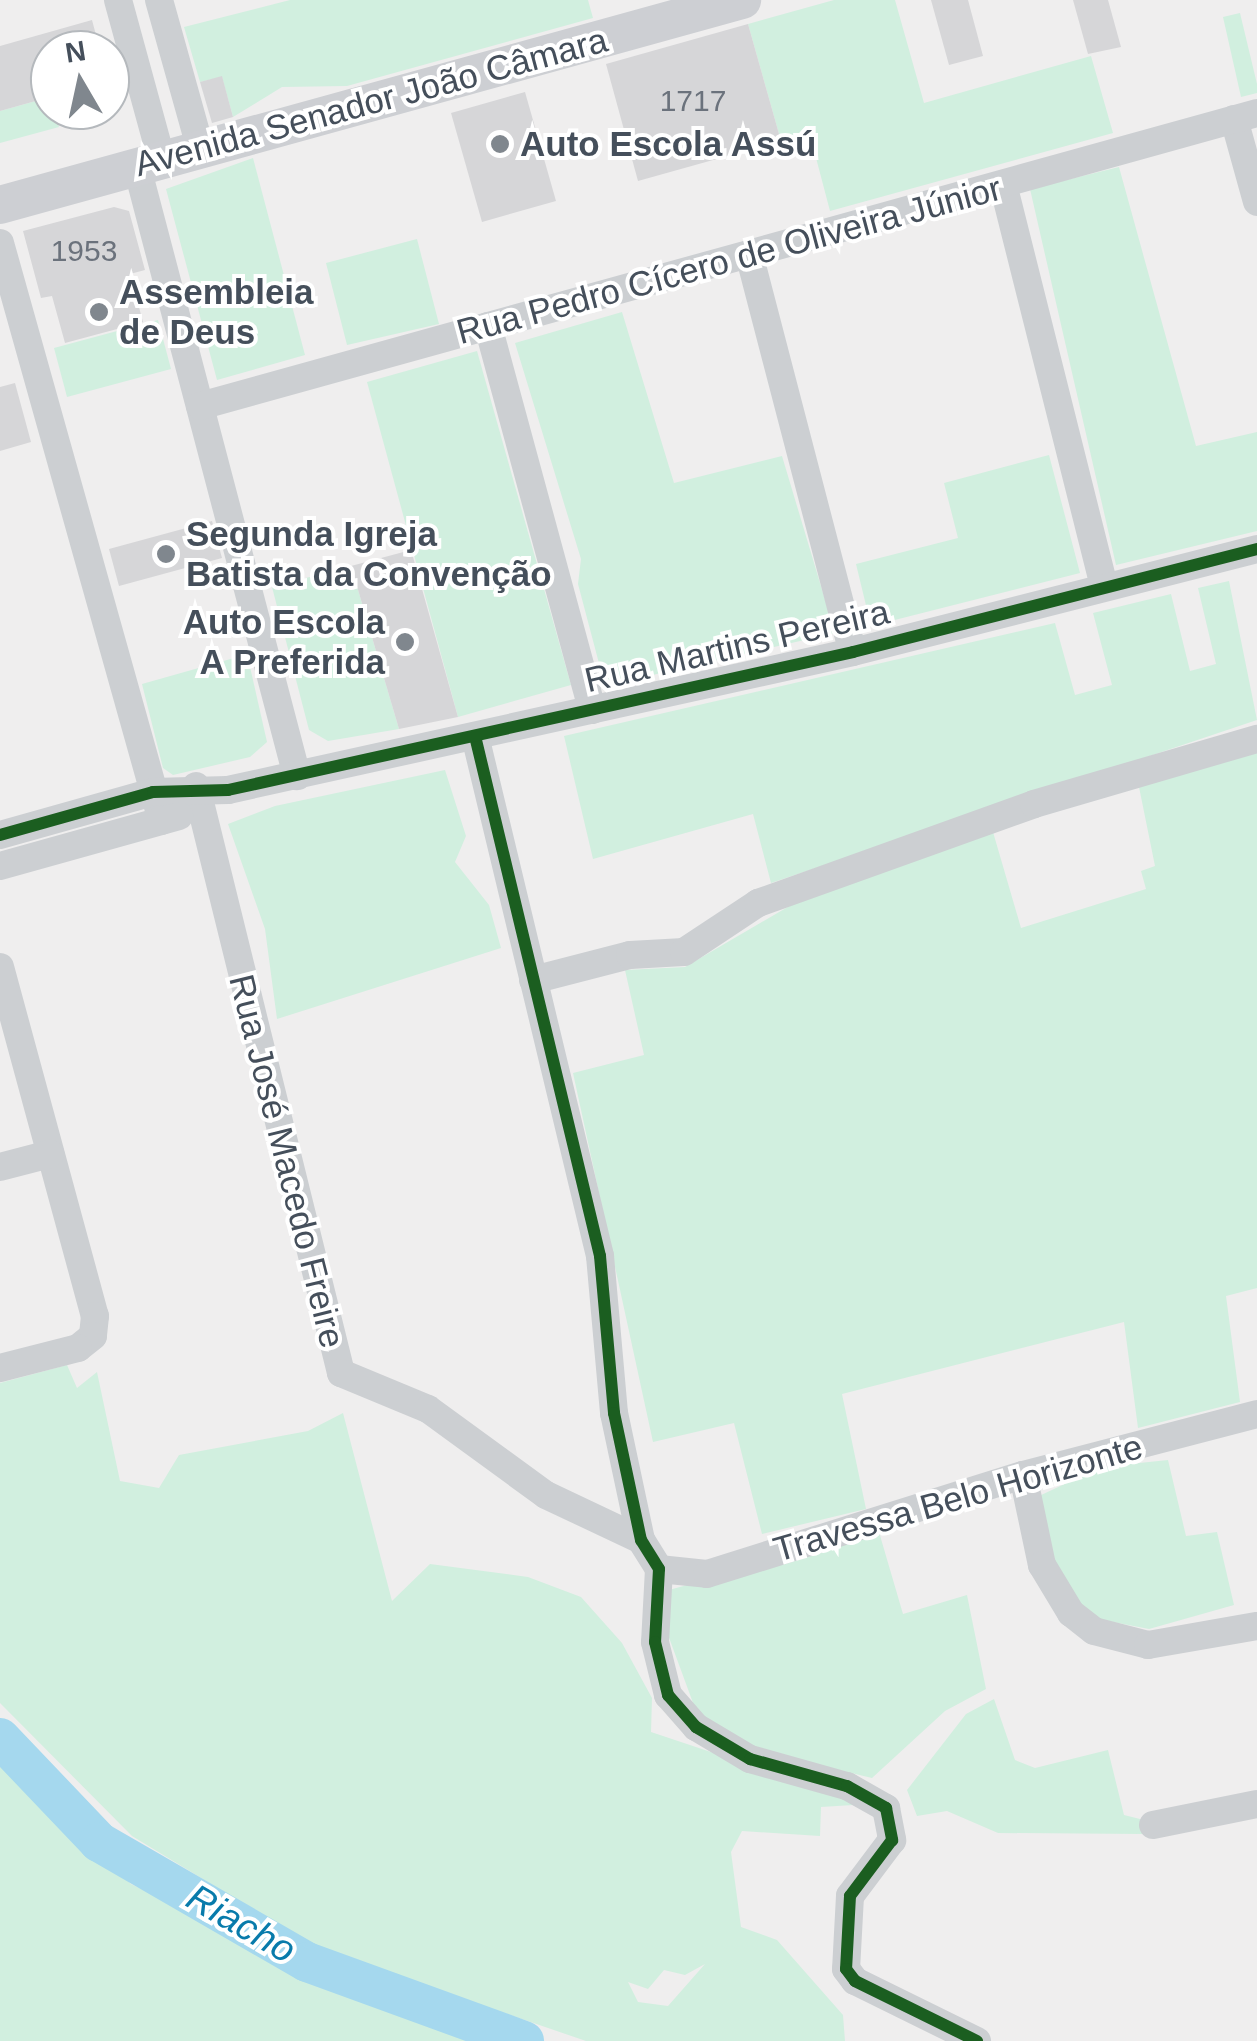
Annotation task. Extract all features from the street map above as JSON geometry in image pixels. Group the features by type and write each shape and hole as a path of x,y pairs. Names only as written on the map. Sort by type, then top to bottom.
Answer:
{"main road":[{"name":"Avenida Senador João Câmara","path":"0,204 742,0"}],"street":[{"path":"118,0 142,87 149,164 200,406 297,776"},
{"path":"158,0 201,150"},
{"path":"142,87 180,76"},
{"path":"1245,116 1257,202"},
{"name":"Rua Pedro Cícero de Oliveira Júnior","path":"200,406 1245,116"},
{"path":"1003,184 1104,587"},
{"path":"0,243 162,821"},
{"path":"749,254 853,652"},
{"path":"488,326 592,710"},
{"name":"Rua Martins Pereira","path":"199,798 853,652 1257,549"},
{"path":"474,736 600,1256 614,1413 641,1540 659,1568 655,1642 668,1695 696,1727 750,1759 876,1798 892,1818 888,1851 850,1896 843,1957 850,1976 976,2041"},
{"path":"533,980 630,955 684,952 758,903 1034,804 1257,739"},
{"path":"0,835 152,792 199,798"},
{"path":"0,866 162,821 199,798"},
{"name":"Rua José Macedo Freire","path":"199,798 341,1373 428,1409 546,1496 641,1540"},
{"path":"0,968 95,1316 92,1336 78,1348 0,1368"},
{"path":"0,1167 50,1154"},
{"name":"Travessa Belo Horizonte","path":"659,1568 707,1574 1022,1475 1257,1414"},
{"path":"1022,1475 1042,1565 1071,1613 1094,1631 1148,1645 1257,1626"},
{"path":"1153,1825 1257,1804"}],"green space":[{"path":"290,0 588,0 593,18 347,86 282,87 233,117 222,77 200,82 184,27"},
{"path":"834,0 895,0 924,103 1091,56 1113,133 830,211 810,135 781,141 748,24"},
{"path":"1240,13 1257,84 1257,93 1241,97 1223,17"},
{"path":"30,103 30,130 48,130 0,143 0,111"},
{"path":"253,158 305,355 217,380 166,189"},
{"path":"1119,167 1196,446 1257,432 1257,531 1116,565 1030,189"},
{"path":"417,239 439,324 347,345 326,263"},
{"path":"622,312 674,483 782,456 835,633 605,686 578,584 581,559 515,343"},
{"path":"158,320 171,369 67,397 54,348"},
{"path":"477,351 571,685 458,717 367,382"},
{"path":"1049,455 1080,573 871,626 856,564 958,538 944,483"},
{"path":"351,566 399,729 328,741 309,730 272,587"},
{"path":"1229,581 1257,720 771,883 753,814 593,859 564,736 1055,623 1075,695 1112,685 1093,613 1171,594 1190,671 1216,664 1198,588"},
{"path":"234,658 248,658 267,742 250,757 173,775 163,768 142,684"},
{"path":"1257,749 1257,1288 1226,1296 1240,1402 1138,1428 1124,1322 842,1394 866,1509 762,1534 734,1423 653,1442 573,1073 644,1055 625,970 685,967 798,901 993,832 1021,928 1146,889 1141,871 1155,866 1139,787"},
{"path":"445,770 466,836 455,862 489,905 501,948 277,1019 265,929 228,824 275,806"},
{"path":"67,1365 77,1388 97,1372 120,1481 159,1488 179,1455 308,1431 343,1413 392,1601 430,1564 528,1577 581,1597 622,1643 652,1698 651,1732 843,1796 853,1805 821,1807 820,1836 742,1831 731,1852 741,1927 777,1940 843,2015 845,2041 586,2041 320,1950 132,1836 0,1703 0,1383","holes":["705,1964 668,2006 638,2002 628,1982 648,1989 664,1970 685,1975"]},
{"path":"1168,1460 1186,1536 1217,1532 1234,1605 1149,1629 1087,1617 1050,1566 1039,1496 1101,1467"},
{"path":"879,1532 903,1614 967,1595 986,1689 945,1711 872,1778 747,1748 696,1711 664,1624 669,1590"},
{"path":"994,1699 1015,1760 1035,1768 1108,1750 1124,1815 1144,1820 1144,1834 998,1833 947,1811 917,1816 907,1790 966,1714"},
{"path":"0,1763 131,1884 352,1993 493,2041 0,2041"}],"building":[{"path":"931,0 968,0 983,56 949,65"},
{"path":"1073,0 1108,0 1121,47 1088,54"},
{"path":"92,20 95,30 57,30"},
{"path":"748,24 781,141 638,181 606,64"},
{"path":"30,38 30,103 0,111 0,46"},
{"path":"222,76 233,117 212,123 200,82"},
{"name":"Auto Escola Assú","path":"525,92 556,201 482,222 451,113"},
{"path":"114,207 129,211 145,270 130,274 143,322 65,343 52,296 41,298 23,231"},
{"path":"15,383 31,442 0,451 0,387"},
{"name":"Segunda Igreja Batista da Convenção","path":"212,521 222,558 119,586 109,549"},
{"name":"Auto Escola A Preferida","path":"411,550 458,717 399,729 351,566"}],"waterway":[{"name":"Riacho","path":"0,1738 99,1842 307,1962 524,2041"}],"cycle path":[{"path":"0,835 153,792 228,790 853,652 1257,549"},
{"path":"475,736 600,1256 614,1413 641,1540 659,1569 655,1642 668,1695 696,1727 750,1759 847,1786 886,1808 892,1840 850,1896 846,1969 855,1981 977,2041"}],"place":[{"name":"Auto Escola Assú","path":"500,144"},
{"name":"Assembleia de Deus","path":"99,312"},
{"name":"Segunda Igreja Batista da Convenção","path":"166,554"},
{"name":"Auto Escola A Preferida","path":"405,642"}]}
